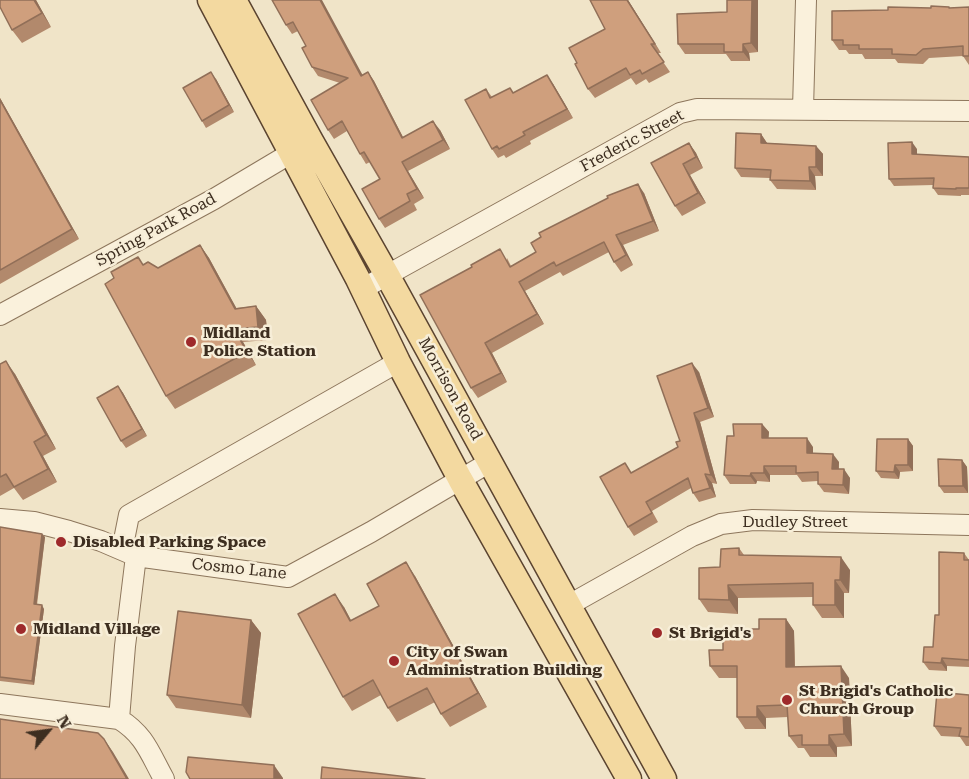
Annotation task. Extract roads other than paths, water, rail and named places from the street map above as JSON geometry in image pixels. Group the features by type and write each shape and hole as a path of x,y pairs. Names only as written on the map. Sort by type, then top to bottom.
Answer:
{"main road":[{"name":"Morrison Road","path":"210,0 301,147 387,275 664,779"},
{"name":"Morrison Road","path":"234,0 362,289 398,362 460,479 629,779"}],"street":[{"path":"803,109 807,0"},
{"name":"Frederic Street","path":"362,289 680,113 697,109 969,111"},
{"name":"Spring Park Road","path":"0,315 214,199 301,147"},
{"path":"119,719 125,646 129,515 398,362"},
{"name":"Cosmo Lane","path":"0,519 34,522 90,538 129,553 288,577 490,462"},
{"name":"Dudley Street","path":"569,605 692,536 721,525 753,520 969,525"},
{"path":"0,704 119,719 141,736 164,779"}],"place":[{"name":"Midland Police Station","path":"191,342"},
{"name":"Disabled Parking Space","path":"61,542"},
{"name":"Midland Village","path":"21,629"},
{"name":"St Brigid's","path":"657,633"},
{"name":"City of Swan Administration Building","path":"394,661"},
{"name":"St Brigid's Catholic Church Group","path":"787,700"}]}
